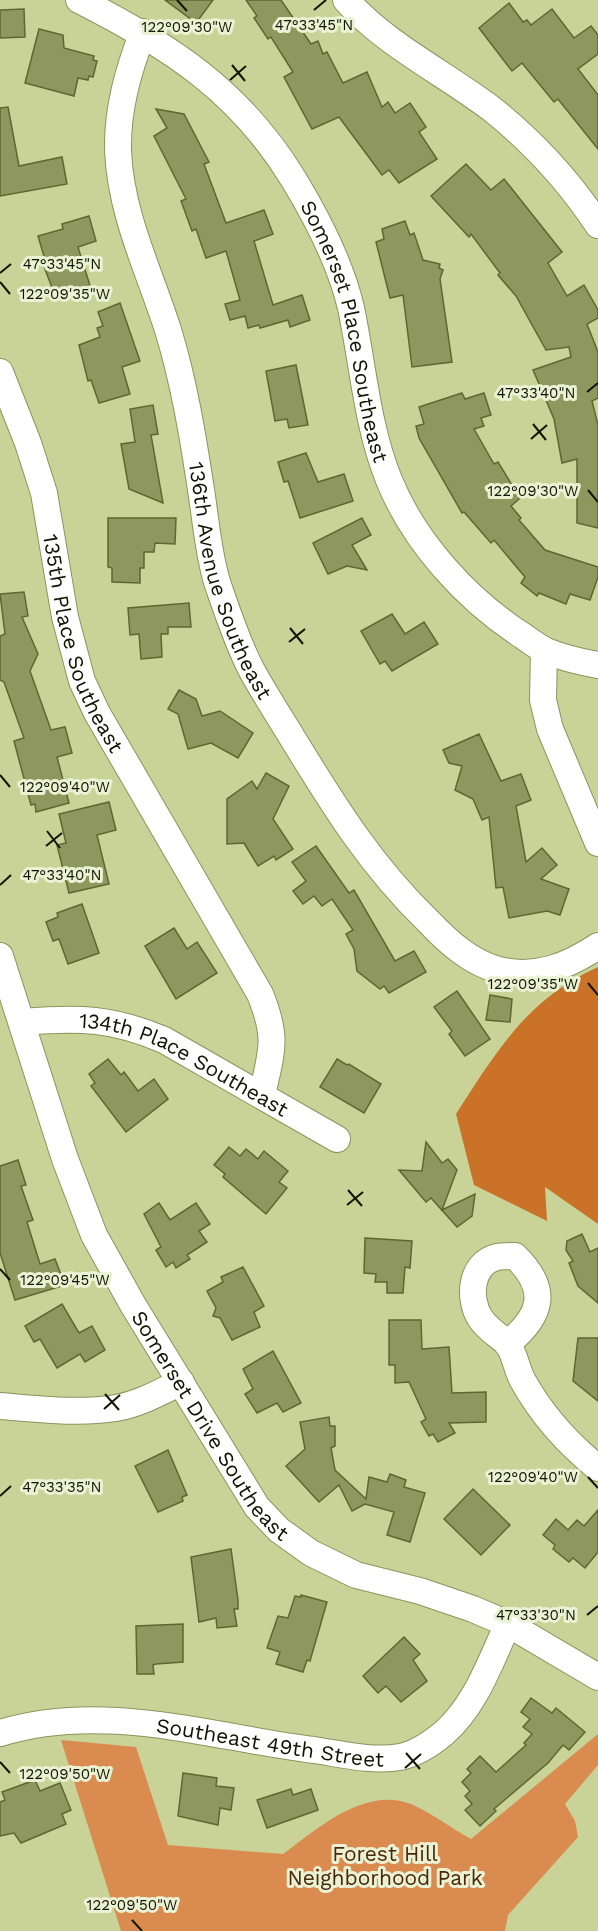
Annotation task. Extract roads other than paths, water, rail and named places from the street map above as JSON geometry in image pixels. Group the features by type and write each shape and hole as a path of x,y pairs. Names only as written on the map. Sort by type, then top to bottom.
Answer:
{"street":[{"name":"Somerset Place Southeast","path":"79,0 143,33 211,80 266,140 294,180 320,229 350,305 375,440 389,481 431,549 463,589 503,624 544,650 598,664"},
{"path":"346,0 379,30 492,109 525,137 554,166 598,225"},
{"name":"136th Avenue Southeast","path":"143,33 130,67 121,102 118,149 121,188 129,224 168,330 188,413 216,579 233,629 251,668 356,841 396,890 447,940 471,958 499,970 541,971 560,968 588,952"},
{"name":"135th Place Southeast","path":"0,372 28,443 44,493 65,617 82,681 97,713 254,984 268,1014 273,1032 273,1048 262,1095"},
{"path":"544,650 543,700 550,729 598,843"},
{"name":"Somerset Drive Southeast","path":"0,956 65,1159 94,1234 133,1305 257,1507 279,1530 310,1553 356,1575 431,1594 508,1624 598,1677"},
{"name":"134th Place Southeast","path":"23,1022 73,1018 136,1028 164,1040 338,1138"},
{"path":"507,1344 516,1368 534,1401 579,1453 598,1468"},
{"path":"0,1406 59,1410 117,1408 150,1397 181,1382"},
{"name":"Southeast 49th Street","path":"0,1733 53,1721 105,1720 214,1732 287,1747 369,1758 400,1757 421,1749 456,1722 473,1698 508,1624"}],"park label":[{"name":"Forest Hill Neighborhood Park","path":"385,1865"}]}
